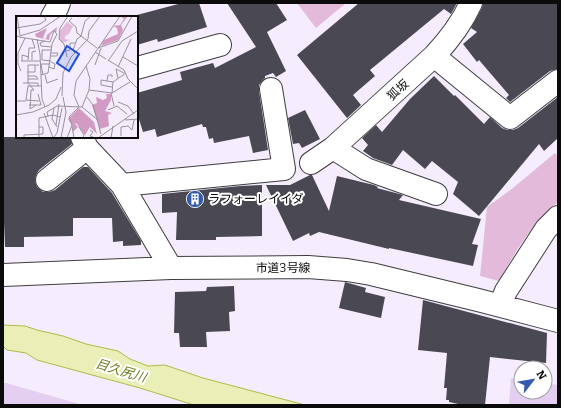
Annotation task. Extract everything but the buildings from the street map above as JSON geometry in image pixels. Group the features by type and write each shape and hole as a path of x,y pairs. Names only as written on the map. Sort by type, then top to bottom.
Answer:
{"street":[{"path":"53,16 59,3"},
{"name":"狐坂","path":"311,163 333,148 446,44 458,27 471,3"},
{"path":"138,68 220,45"},
{"path":"434,56 510,118 558,81"},
{"path":"122,185 284,168 271,89"},
{"path":"47,180 85,143 122,185 171,268"},
{"path":"333,148 366,169 436,194"},
{"path":"500,305 506,291 546,229 558,217"},
{"name":"市道3号線","path":"3,275 171,268 308,267 347,270 371,274 500,305 558,321"}],"shaded area":[{"path":"297,3 346,3 316,28"},
{"path":"555,153 558,157 558,202 532,229 499,281 480,276 487,207 513,188"},
{"path":"511,378 513,378 513,400 553,400 553,384 558,385 558,405 509,405"},
{"path":"3,383 6,383 83,405 3,405"}],"water":[{"name":"目久尻川","path":"3,325 25,326 63,336 86,344 118,351 130,359 148,366 165,365 203,378 305,405 194,405 140,388 37,360 26,353 7,350 3,346"}],"place":[{"name":"ラフォーレイイダ","path":"195,199"}]}
